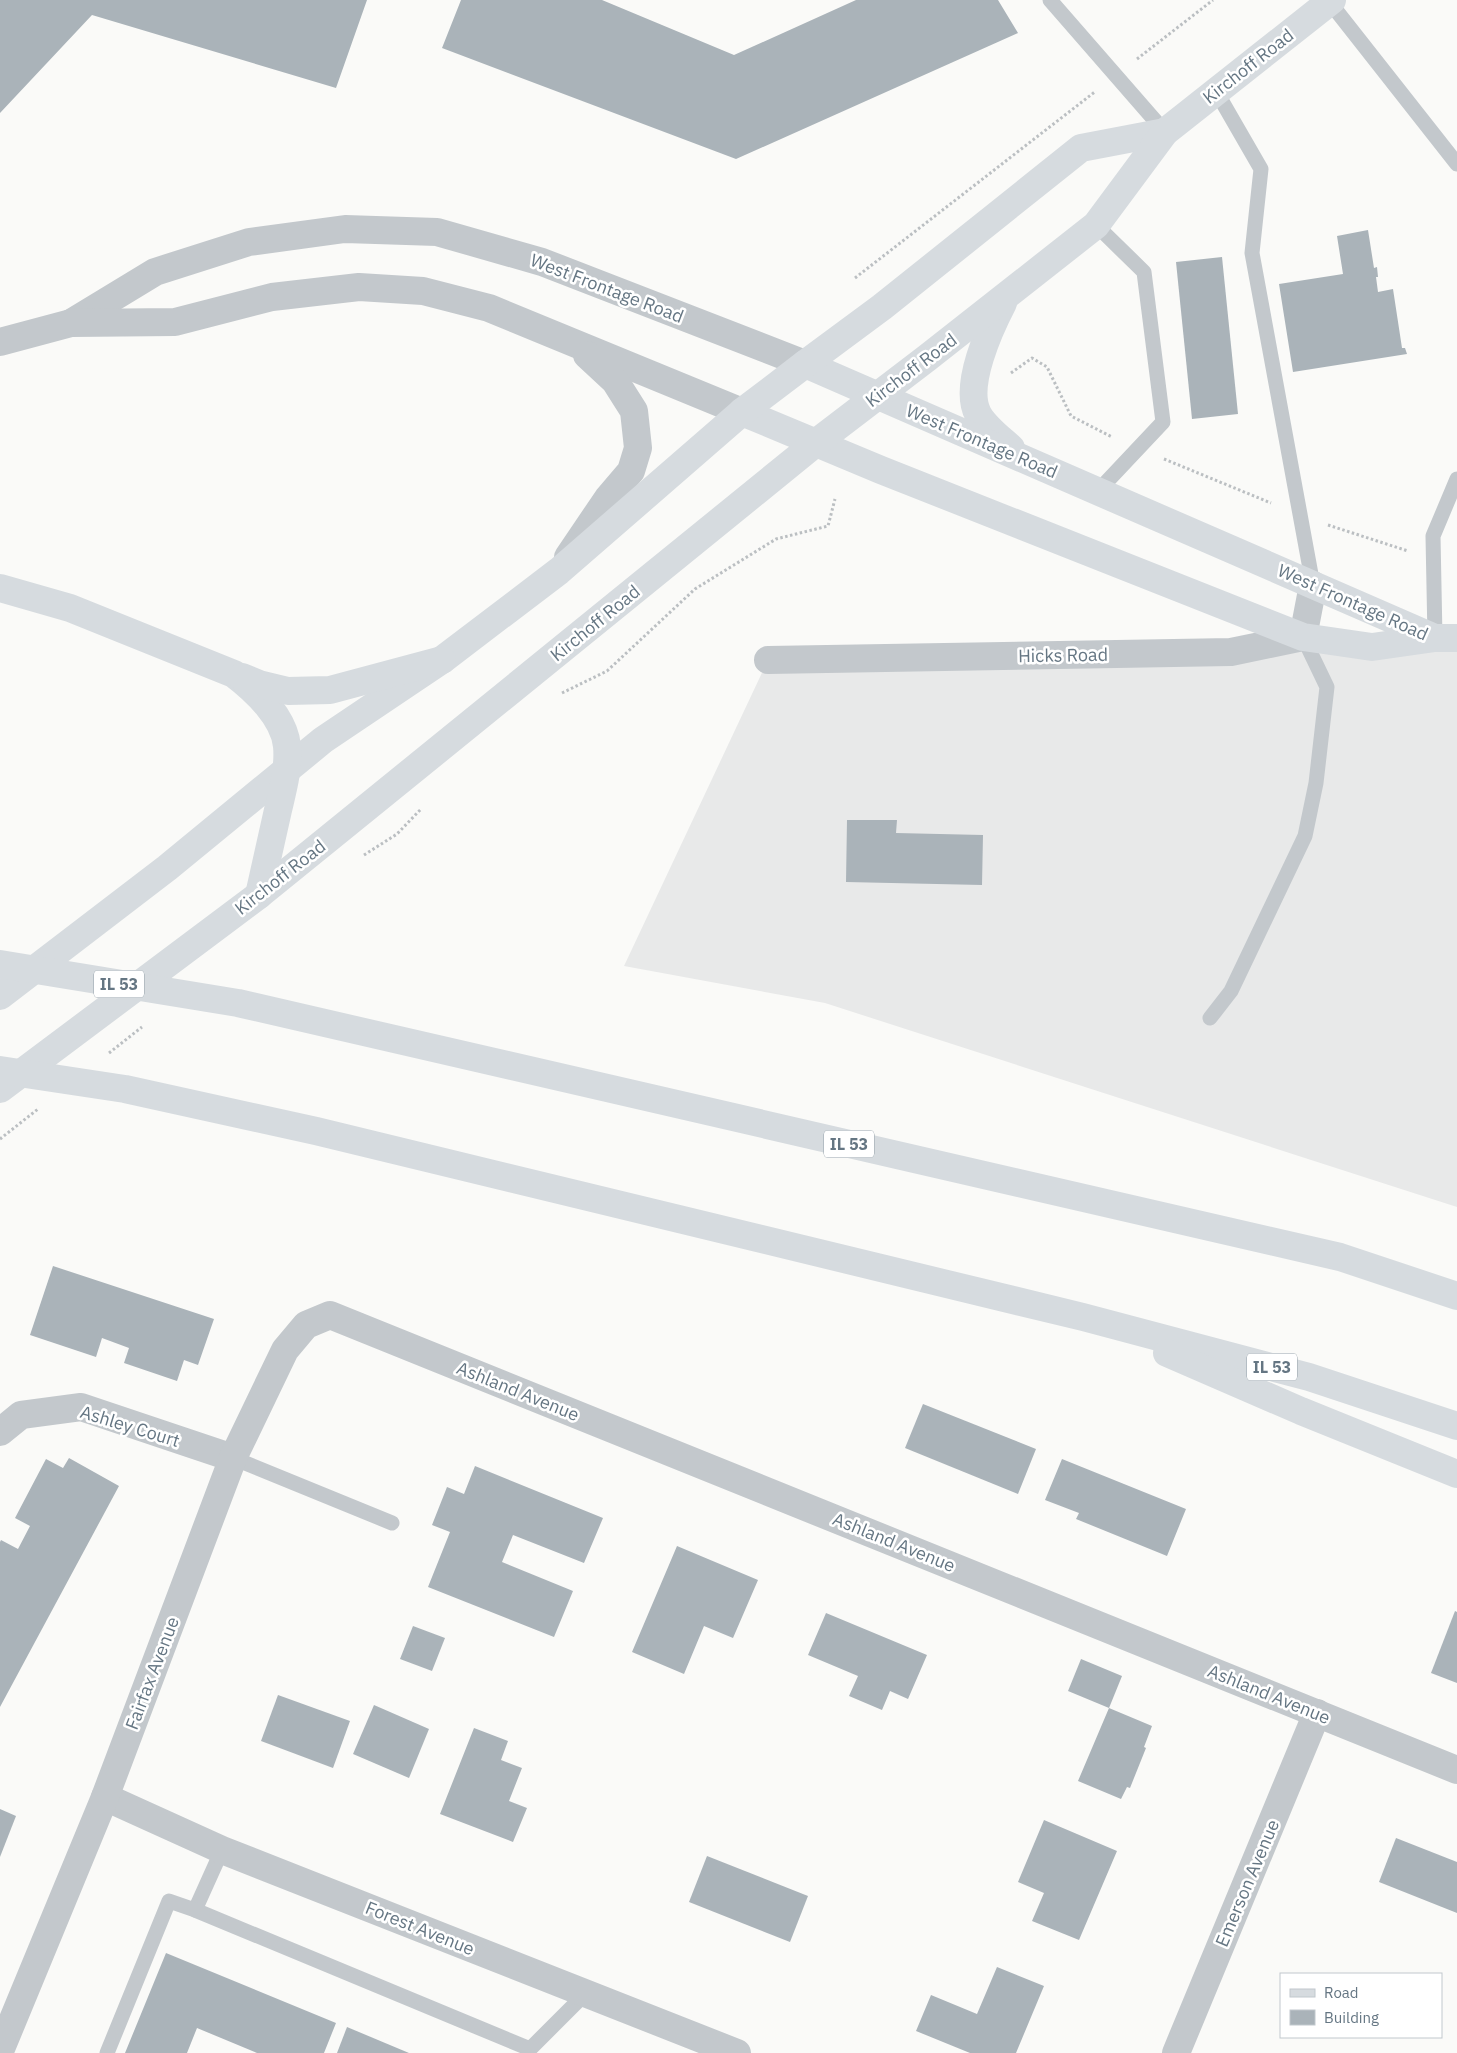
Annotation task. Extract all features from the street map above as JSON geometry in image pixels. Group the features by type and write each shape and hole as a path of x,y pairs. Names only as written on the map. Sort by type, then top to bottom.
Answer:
{"main road":[{"name":"Kirchoff Road","path":"0,1089 259,895 817,442 928,358 1096,225 1165,132 1330,1"},
{"name":"Kirchoff Road","path":"0,996 167,868 323,740 442,660 559,571 742,412 882,308 1081,148 1165,132"},
{"path":"1007,295 989,331 979,358 974,392 978,413 990,428 1023,459"},
{"name":"West Frontage Road","path":"805,364 1313,585 1446,638"},
{"name":"West Frontage Road","path":"742,412 890,474 1303,637 1372,647 1446,638"},
{"path":"0,588 70,608 259,684 288,690 330,690 442,660"},
{"path":"234,674 251,688 275,718 282,730 287,745 287,771 259,895"},
{"name":"IL 53","path":"0,964 238,1003 1340,1256 1457,1296"},
{"name":"IL 53","path":"0,1070 125,1089 325,1134 1083,1317 1309,1377 1457,1426"},
{"path":"1083,1317 1301,1411 1457,1474"}],"street":[{"name":"West Frontage Road","path":"71,323 154,272 249,242 346,229 437,232 542,262 805,364"},
{"name":"West Frontage Road","path":"0,342 71,323 175,322 272,297 359,287 423,291 480,305 742,412"},
{"path":"559,571 608,498 632,471 638,448 634,411 615,382 575,343"},
{"path":"1303,637 1313,585"},
{"name":"Hicks Road","path":"768,660 1230,652 1303,637"},
{"name":"Fairfax Avenue","path":"0,2051 105,1797 233,1458 285,1350 306,1325 330,1315"},
{"name":"Ashland Avenue","path":"330,1315 1457,1770"},
{"name":"Ashley Court","path":"0,1432 21,1415 81,1408 233,1458"},
{"name":"Emerson Avenue","path":"1176,2053 1317,1713"},
{"name":"Forest Avenue","path":"105,1797 222,1850 737,2053"}],"lane":[{"path":"1050,0 1165,132"},
{"path":"1330,1 1457,164"},
{"path":"1216,91 1261,169 1252,253 1313,585"},
{"path":"1096,225 1144,272 1163,422 1098,491"},
{"path":"1446,638 1433,556 1433,536 1457,479"},
{"path":"1210,1018 1231,991 1305,836 1316,783 1327,687 1303,637"},
{"path":"233,1458 392,1523"},
{"path":"195,1910 222,1850"},
{"path":"107,2053 169,1901 195,1910 530,2049 586,1993"}],"path":[{"path":"855,278 1213,0"},
{"path":"1008,374 1032,358 1047,367 1071,416 1101,433 1301,516 1404,550 1433,556"},
{"path":"554,697 607,672 695,589 776,539 828,526 835,499"},
{"path":"359,858 398,834 423,806"},
{"path":"102,1059 148,1022"},
{"path":"0,1139 39,1108"}],"shaded area":[{"path":"1457,638 1457,1207 825,1003 624,966 768,660"}],"building":[{"path":"0,0 367,0 336,88 92,15 0,113"},
{"path":"461,0 602,0 734,55 856,0 998,0 1018,33 736,159 442,48"},
{"path":"1368,230 1374,268 1377,267 1378,292 1393,289 1402,348 1405,348 1407,354 1293,372 1279,284 1343,274 1337,236"},
{"path":"1222,257 1238,414 1192,419 1176,262"},
{"path":"847,820 897,820 896,833 983,835 982,885 846,882"},
{"path":"53,1266 214,1319 198,1365 184,1360 177,1381 124,1363 129,1348 102,1338 96,1357 30,1335"},
{"path":"923,1404 1036,1449 1018,1494 905,1448"},
{"path":"69,1458 119,1486 0,1707 0,1542 1,1540 18,1549 30,1526 15,1518 46,1459 63,1468"},
{"path":"1062,1459 1186,1509 1167,1556 1076,1519 1079,1513 1045,1500"},
{"path":"475,1466 603,1518 584,1563 513,1535 502,1562 573,1591 554,1637 428,1587 450,1532 432,1525 447,1487 464,1494"},
{"path":"677,1546 758,1580 733,1638 704,1626 684,1674 632,1652"},
{"path":"1455,1611 1457,1612 1457,1683 1431,1673"},
{"path":"826,1613 927,1655 908,1699 890,1691 882,1710 849,1696 858,1676 808,1655"},
{"path":"413,1626 445,1638 432,1671 400,1659"},
{"path":"1081,1659 1122,1676 1109,1708 1068,1691"},
{"path":"278,1695 350,1721 333,1768 261,1741"},
{"path":"374,1705 429,1729 409,1778 353,1754"},
{"path":"1109,1708 1152,1726 1144,1747 1146,1748 1130,1788 1127,1787 1121,1799 1078,1781"},
{"path":"474,1728 508,1741 501,1760 522,1768 509,1801 527,1808 513,1842 440,1814"},
{"path":"0,1809 16,1816 0,1857"},
{"path":"1044,1820 1117,1851 1079,1940 1032,1921 1044,1893 1018,1882"},
{"path":"1396,1838 1457,1862 1457,1913 1379,1882"},
{"path":"707,1856 808,1896 790,1942 689,1902"},
{"path":"166,1953 336,2023 324,2053 257,2053 197,2028 187,2053 125,2053"},
{"path":"997,1967 1044,1986 1016,2053 970,2053 916,2031 931,1995 977,2014"},
{"path":"347,2027 409,2053 337,2053"}]}
